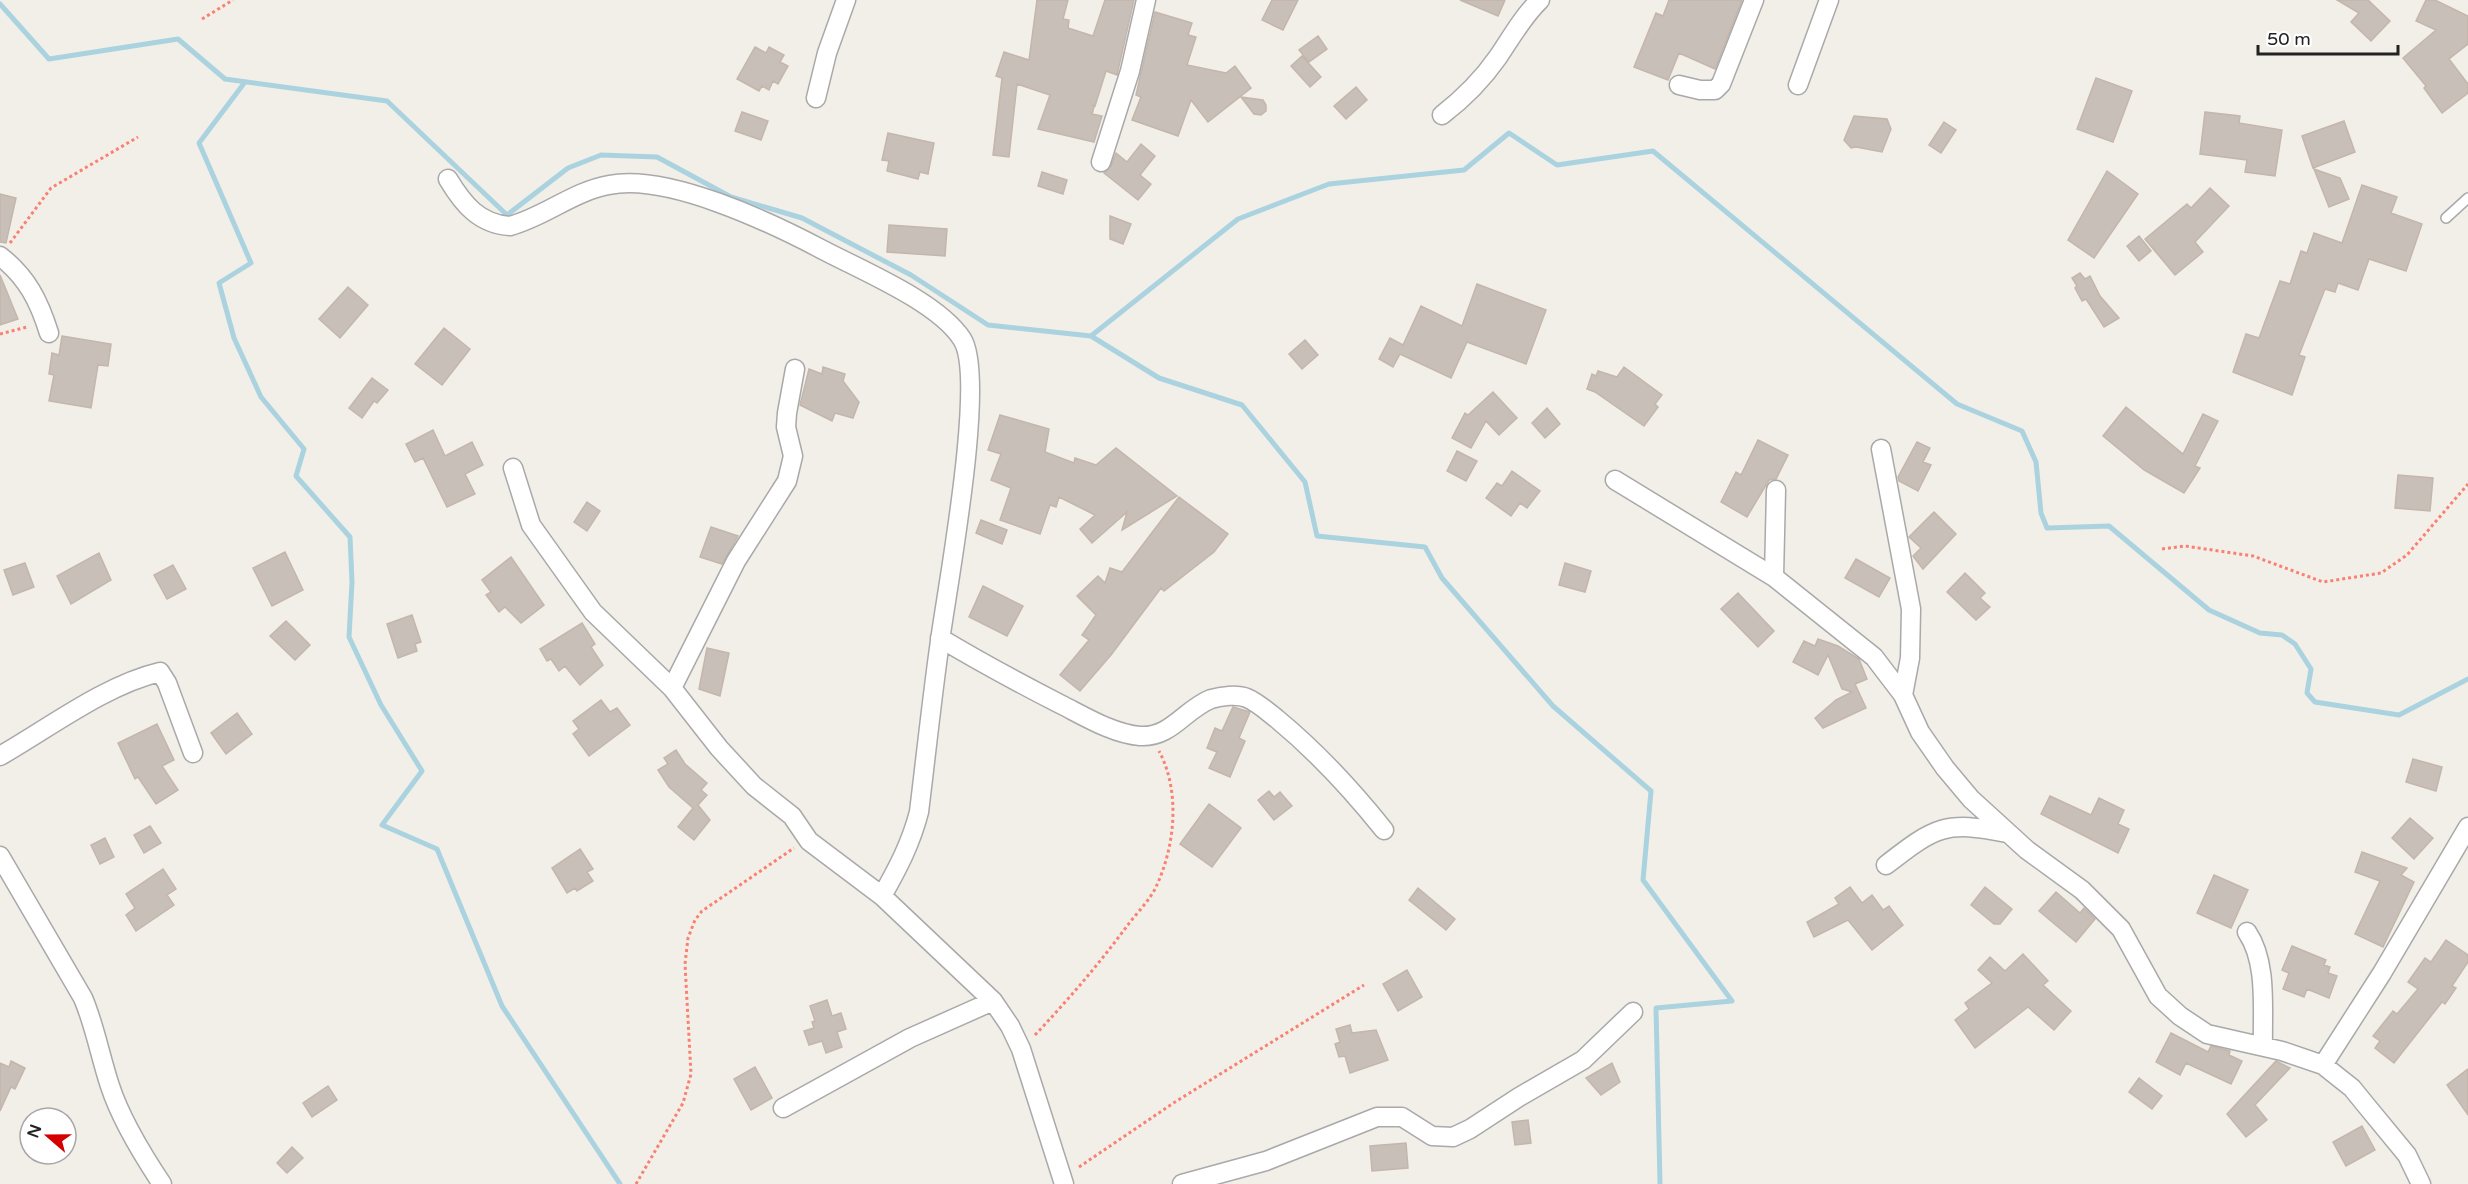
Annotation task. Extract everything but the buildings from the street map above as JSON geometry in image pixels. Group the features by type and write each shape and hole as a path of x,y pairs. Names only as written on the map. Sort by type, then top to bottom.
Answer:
{"street":[{"path":"816,98 827,53 846,0"},
{"path":"1101,162 1130,71 1146,0"},
{"path":"1442,115 1467,96 1480,81 1514,31 1540,0"},
{"path":"1679,85 1700,90 1714,90 1721,84 1754,0"},
{"path":"1798,86 1826,1"},
{"path":"448,179 456,194 476,215 497,226 510,226 609,184 646,182 675,190 722,205 804,240 897,289 945,321 964,342 968,361 969,423 951,581 940,638 919,812 902,863 882,896"},
{"path":"0,256 25,280 39,301 47,325"},
{"path":"672,688 736,561 787,481 793,456 787,413 795,369"},
{"path":"1881,449 1911,609 1910,658 1903,695"},
{"path":"513,468 531,525 593,612 672,688 719,748 754,786 792,816 809,841 882,896 993,1001 1010,1026 1021,1049 1063,1181"},
{"path":"1615,480 1774,577 1874,657 1903,695 1920,732 1945,768 1971,799 2009,833 2082,890 2121,929 2151,986 2180,1016 2207,1034 2263,1046 2323,1065 2352,1088 2366,1104 2407,1155 2421,1184"},
{"path":"1774,577 1776,489"},
{"path":"940,638 1007,678 1079,714 1138,736 1151,736 1164,731 1210,700 1234,696 1248,698 1304,743 1349,788 1384,830"},
{"path":"0,756 98,699 145,675 160,672 167,683 193,753"},
{"path":"1886,865 1927,834 1945,829 1978,827 2009,833"},
{"path":"2323,1065 2382,973 2468,827"},
{"path":"0,856 83,998 93,1021 110,1087 128,1125 162,1184"},
{"path":"2247,932 2256,944 2260,966 2263,1046"},
{"path":"783,1108 910,1038 993,1001"},
{"path":"1182,1184 1266,1161 1377,1117 1402,1117 1432,1136 1453,1137 1583,1060 1633,1012"}],"lane":[{"path":"2446,218 2468,198"}],"path":[{"path":"202,19 233,0"},
{"path":"0,256 51,188 138,137"},
{"path":"0,334 32,325 47,325"},
{"path":"2163,549 2185,546 2253,556 2323,582 2381,573 2407,555 2468,484"},
{"path":"1021,1049 1071,997 1154,890 1170,847 1173,803 1164,761 1151,736"},
{"path":"636,1184 683,1103 691,1074 685,964 688,938 694,920 702,911 794,848 809,841"},
{"path":"1063,1181 1195,1089 1364,985"}],"waterway":[{"path":"0,4 49,59 178,39 225,79 387,101 507,215 568,168 601,155 657,157 731,197 802,218 911,275 988,325 1091,336 1238,219 1329,184 1464,170 1509,133 1557,165 1653,151 1957,404 2022,431 2036,462 2041,513 2047,528 2109,526 2209,610 2260,633 2282,635 2295,644 2311,669 2307,693 2315,702 2399,715 2468,679"},
{"path":"245,82 199,143 251,263 219,283 234,338 261,397 304,449 296,476 350,537 352,582 349,637 381,705 422,771 382,825 437,849 502,1006 620,1184"},
{"path":"1091,336 1159,378 1242,405 1305,482 1317,536 1425,547 1442,578 1553,706 1651,791 1643,880 1732,1001 1656,1008 1660,1184"}]}
